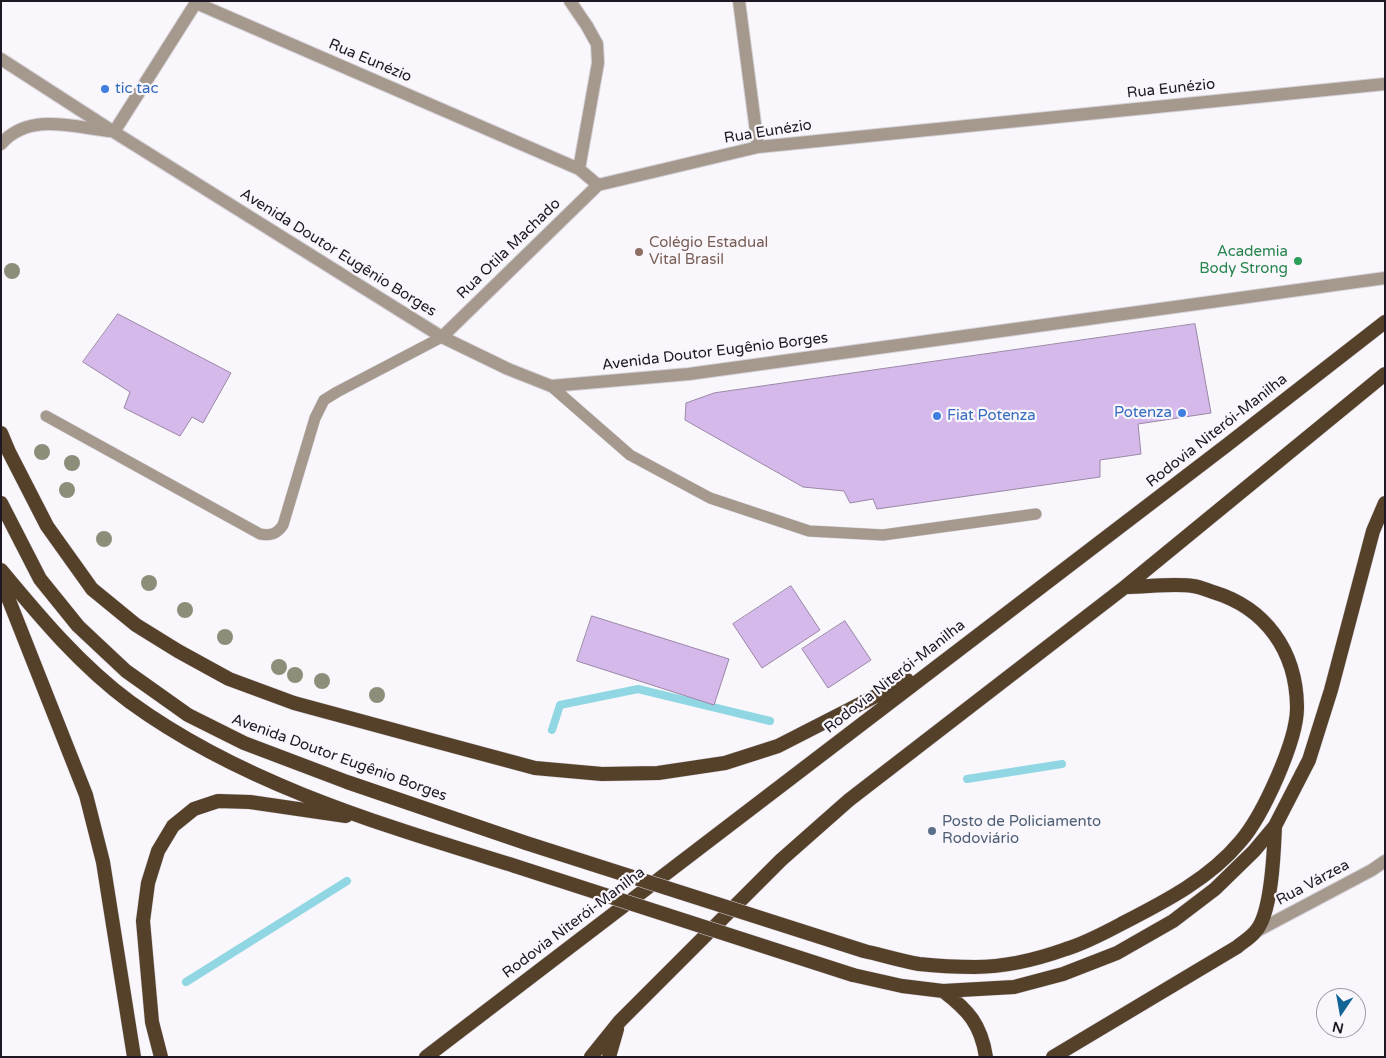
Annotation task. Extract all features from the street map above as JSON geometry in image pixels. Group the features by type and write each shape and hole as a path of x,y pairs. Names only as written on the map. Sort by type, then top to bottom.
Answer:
{"highway":[{"name":"Rodovia Niterói-Manilha","path":"426,1057 939,663 1227,445 1385,322"},
{"path":"591,1057 620,1021 781,860 848,800 1125,587 1385,374"},
{"path":"1,433 47,526 92,589 136,625 178,651 230,679 294,703 535,768 602,774 658,773 726,763 778,746 939,663"},
{"name":"Avenida Doutor Eugênio Borges","path":"1,503 40,579 78,626 126,671 188,715 244,743 347,782 526,843 864,951 918,964 977,967 1021,962 1067,949 1106,932 1163,903 1212,870 1240,842 1261,812 1292,739 1297,707 1294,676 1284,648 1268,625 1246,606 1222,595 1193,586 1125,587"},
{"path":"1,570 79,658 129,701 180,736 245,770 368,820 853,976 902,986 943,991 1014,987 1062,974 1117,953 1173,921 1215,889 1254,851 1275,826 1309,760 1331,690 1373,531 1385,503"},
{"path":"1,580 86,795 103,862 134,1057"},
{"path":"161,1057 152,1022 143,921 150,875 158,851 173,826 194,809 218,801 250,802 368,820"},
{"path":"1053,1057 1237,947 1257,931 1266,909 1274,858 1275,826"},
{"path":"943,991 963,1006 975,1021 985,1045 986,1057"},
{"path":"609,1057 620,1021"}],"street":[{"path":"570,1 588,26 597,44 598,63 579,169"},
{"path":"739,1 758,147"},
{"path":"114,132 196,2"},
{"name":"Rua Eunézio","path":"196,2 579,169 598,185 758,147 1385,84"},
{"name":"Avenida Doutor Eugênio Borges","path":"1,59 442,337 551,386 689,374 1385,278"},
{"name":"Avenida Doutor Eugênio Borges","path":"1,144 26,126 45,123 114,132"},
{"name":"Rua Otila Machado","path":"442,337 598,185"},
{"name":"Rua Várzea","path":"1257,931 1372,870 1385,861"}],"lane":[{"path":"46,416 260,534 269,535 278,532 283,525 315,418 324,400 442,337"},
{"path":"551,386 630,454 710,498 808,530 883,535 1036,514"}],"building":[{"path":"118,314 231,373 203,423 192,417 180,436 124,408 130,392 83,362"},
{"name":"Fiat Potenza","path":"1195,324 1211,413 1138,424 1141,454 1100,460 1100,477 877,509 873,499 850,503 844,491 803,487 685,420 686,403 714,393"},
{"path":"791,586 820,630 762,668 733,624"},
{"path":"592,616 729,659 714,705 577,661"},
{"path":"845,621 871,660 828,688 802,649"}],"waterway":[{"path":"552,730 560,705 638,689 770,721"},
{"path":"967,779 1062,764"},
{"path":"186,982 347,881"}],"place":[{"name":"tic tac","path":"105,89"},
{"name":"Colégio Estadual Vital Brasil","path":"639,252"},
{"name":"Academia Body Strong","path":"1298,261"},
{"name":"Potenza","path":"1182,413"},
{"name":"Fiat Potenza","path":"937,416"},
{"name":"Posto de Policiamento Rodoviário","path":"932,831"}]}
